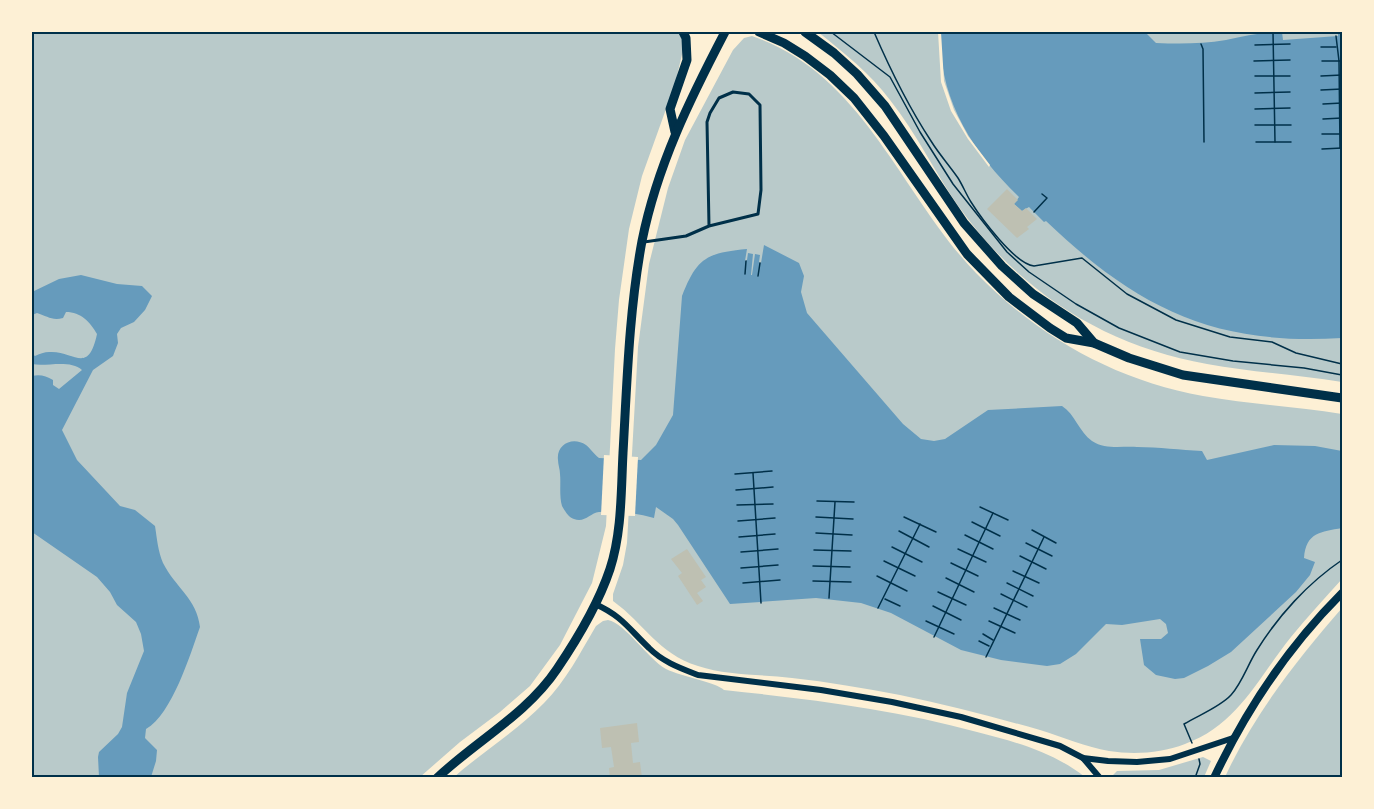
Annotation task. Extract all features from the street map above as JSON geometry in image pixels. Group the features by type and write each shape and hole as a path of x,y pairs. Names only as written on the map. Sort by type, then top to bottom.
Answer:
{"main road":[{"path":"675,132 670,109 687,60 686,38 683,32"},
{"path":"437,777 536,696 557,670 595,604 610,568 619,525 628,347 642,242 653,194 675,132 725,32"},
{"path":"759,32 784,43 805,56 830,75 854,98 884,136 967,254 1009,297 1066,338 1094,343 1129,358 1183,375 1342,398"},
{"path":"805,32 834,53 878,97 964,223 984,248 1022,285 1046,304 1077,323 1094,343"}],"street":[{"path":"1214,777 1233,738 1276,672 1342,593"},
{"path":"595,604 616,614 661,658 698,675 821,690 961,717 1042,740 1083,758 1121,762 1155,761 1183,756 1233,738"},
{"path":"1083,758 1100,777"}],"lane":[{"path":"642,242 686,236 709,226 758,214 761,190 760,105 754,96 744,92 733,92 719,98 707,122 709,226"}],"path":[{"path":"831,32 890,77 920,132 953,184 993,237 1029,272 1076,304 1119,328 1180,352 1342,375"},
{"path":"874,32 893,75 919,122 957,177 971,202 1005,244 1027,264 1034,266 1082,258 1127,294 1176,320 1230,337 1272,342 1296,353 1342,364"},
{"path":"1273,32 1275,142"},
{"path":"1322,149 1341,148 1341,89 1336,36"},
{"path":"1201,44 1203,49 1204,142"},
{"path":"1255,45 1290,44"},
{"path":"1321,47 1337,47"},
{"path":"1254,61 1290,60"},
{"path":"1322,61 1342,61"},
{"path":"1321,76 1342,75"},
{"path":"1255,76 1290,76"},
{"path":"1321,90 1341,89"},
{"path":"1255,93 1290,92"},
{"path":"1323,104 1341,103"},
{"path":"1255,109 1290,108"},
{"path":"1323,119 1341,118"},
{"path":"1255,125 1291,125"},
{"path":"1322,134 1341,134"},
{"path":"1256,142 1291,141"},
{"path":"1034,212 1047,198 1042,194"},
{"path":"745,274 746,261"},
{"path":"758,276 760,263"},
{"path":"735,474 772,471"},
{"path":"753,473 761,603"},
{"path":"736,490 773,487"},
{"path":"817,501 854,502"},
{"path":"829,598 835,501"},
{"path":"737,505 773,504"},
{"path":"980,507 1008,520"},
{"path":"934,637 993,513"},
{"path":"904,517 936,532"},
{"path":"738,521 775,518"},
{"path":"816,518 853,519"},
{"path":"972,522 1000,536"},
{"path":"878,608 921,524"},
{"path":"1032,530 1056,543"},
{"path":"899,531 929,547"},
{"path":"816,533 852,535"},
{"path":"739,537 775,534"},
{"path":"965,535 993,549"},
{"path":"987,657 993,640 1044,537"},
{"path":"1026,543 1052,556"},
{"path":"892,547 922,562"},
{"path":"741,552 778,549"},
{"path":"814,549 851,551"},
{"path":"958,549 986,562"},
{"path":"1020,556 1046,569"},
{"path":"1191,742 1184,724 1228,698 1234,692 1248,663 1281,616 1317,580 1342,560"},
{"path":"884,561 915,576"},
{"path":"951,563 978,576"},
{"path":"741,568 778,565"},
{"path":"813,566 850,567"},
{"path":"1013,571 1040,583"},
{"path":"877,576 907,591"},
{"path":"946,578 974,592"},
{"path":"743,584 780,580"},
{"path":"813,581 851,582"},
{"path":"1007,583 1033,596"},
{"path":"938,592 966,605"},
{"path":"1001,594 1027,607"},
{"path":"884,598 900,606"},
{"path":"933,606 960,620"},
{"path":"994,608 1020,621"},
{"path":"926,621 954,634"},
{"path":"989,621 1015,633"},
{"path":"983,634 993,640"},
{"path":"979,641 990,647"},
{"path":"1195,777 1200,764 1199,759"}],"shaded area":[{"path":"32,32 680,32 684,46 675,84 642,176 629,229 615,349 606,526 592,583 560,645 530,686 420,777 32,777"},
{"path":"818,32 1342,32 1342,382 1224,367 1170,356 1100,329 1068,311 1009,265 983,237 959,207 909,126 882,90 856,64"},
{"path":"752,36 791,54 824,78 852,107 878,140 949,242 976,273 1025,317 1052,336 1109,367 1171,389 1220,399 1342,414 1342,579 1291,637 1246,699 1233,713 1203,736 1176,747 1157,751 1128,753 1109,751 1005,720 900,695 819,681 709,669 672,654 613,601 627,543 638,347 649,264 668,188 685,140 733,50 744,38"},
{"path":"1342,608 1342,777 1225,777 1249,731 1278,688"},
{"path":"608,620 622,628 666,669 714,684 724,690 851,706 946,724 1034,749 1073,768 1085,777 453,778 544,703 566,676 596,626"},
{"path":"1203,757 1211,761 1204,777 1112,776 1117,771 1159,770"}],"water":[{"path":"941,32 1145,32 1156,43 1182,44 1267,33 1282,32 1283,40 1338,36 1338,32 1342,32 1342,338 1296,339 1255,335 1216,327 1180,315 1146,298 1113,277 1046,221 1044,222 1029,207 1022,211 1014,204 1019,197 987,162 961,122 945,79 941,56"},
{"path":"764,245 799,263 804,276 801,292 807,313 903,424 921,439 934,441 945,439 988,410 1062,406 1092,441 1108,447 1153,447 1202,451 1207,460 1274,445 1315,446 1342,451 1342,528 1321,532 1311,538 1305,549 1304,558 1315,562 1310,575 1296,592 1231,652 1184,678 1175,679 1156,675 1144,665 1140,639 1161,639 1168,633 1166,624 1160,619 1122,625 1106,624 1076,654 1060,664 1047,666 1001,660 961,650 891,613 861,603 816,598 730,604 678,525 656,507 654,518 613,512 599,512 581,520 570,517 561,502 558,454 566,443 576,441 586,445 599,458 641,460 656,445 673,415 682,296 687,283 698,265 712,256 747,249 745,261 748,253 753,254 752,275 755,254 760,255 759,262 761,263"},
{"path":"81,275 117,284 142,286 152,296 145,310 134,322 121,328 117,334 118,343 113,356 93,370 62,430 77,460 120,506 135,510 155,526 163,563 195,609 200,627 172,698 164,711 146,729 145,738 157,750 151,777 99,777 99,752 122,727 127,693 144,651 136,622 117,605 110,592 97,577 32,532 32,376 45,376 53,380 53,385 59,389 82,370 65,364 32,364 32,354 35,356 46,352 58,352 84,358 93,347 97,334 81,316 71,312 66,312 63,318 56,319 37,313 32,315 32,292 59,279"}],"pier":[{"path":"938,32 941,32 944,81 954,110 968,136 990,165 989,167 951,111 941,82"},
{"path":"604,455 638,457 635,516 601,515"}],"building":[{"path":"1007,189 1018,200 1014,204 1022,211 1026,208 1037,219 1017,238 987,209"},
{"path":"687,549 706,577 701,580 706,587 697,593 703,601 697,605 678,576 682,573 671,559"},
{"path":"637,723 639,742 631,743 633,763 640,762 642,778 610,778 609,768 614,767 611,747 602,748 600,728"}]}
